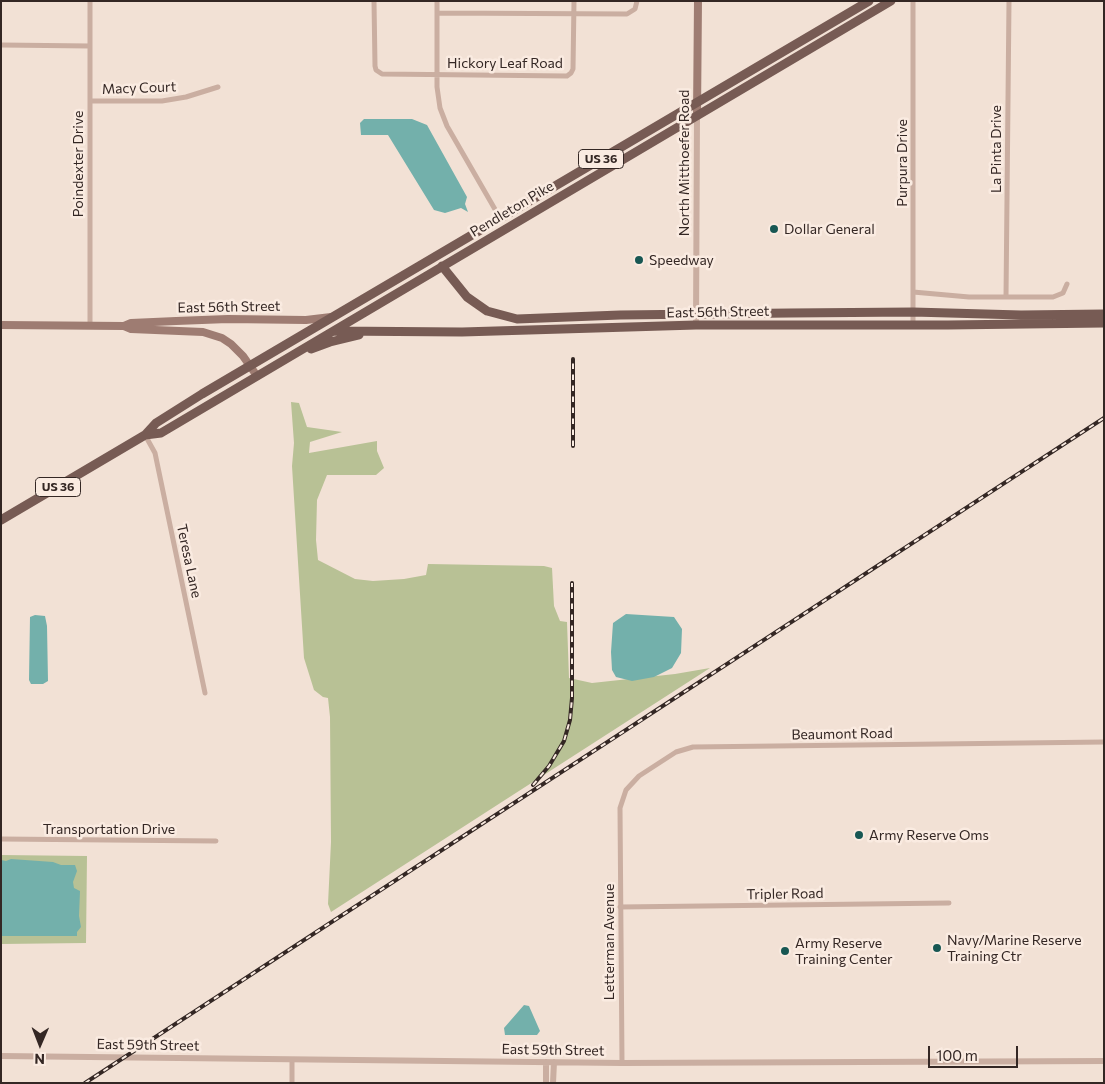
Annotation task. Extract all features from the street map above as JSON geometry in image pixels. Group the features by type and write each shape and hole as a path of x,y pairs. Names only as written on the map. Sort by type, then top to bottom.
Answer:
{"main road":[{"name":"North Mitthoefer Road","path":"697,115 698,1"},
{"name":"Pendleton Pike","path":"1,520 145,436 156,423 173,412 869,1"},
{"name":"Pendleton Pike","path":"145,436 161,433 891,1"},
{"name":"East 56th Street","path":"442,266 467,297 487,311 517,319 696,314 913,312 1021,315 1104,314"},
{"name":"East 56th Street","path":"1,325 124,326 130,324 228,319 306,320 334,316"},
{"name":"East 56th Street","path":"334,330 488,332 696,325 913,325 1104,322"},
{"name":"East 56th Street","path":"124,326 131,329 203,332 222,338 231,344 257,376"},
{"path":"288,358 330,342 378,332"}],"street":[{"name":"Poindexter Drive","path":"90,1 90,326"},
{"name":"Hickory Leaf Road","path":"374,1 374,66 382,74 567,76 574,68 574,13"},
{"path":"437,1 438,99 447,126 500,218"},
{"path":"574,1 574,13"},
{"path":"437,13 627,14 636,7 637,1"},
{"name":"Purpura Drive","path":"913,1 913,325"},
{"name":"La Pinta Drive","path":"1006,297 1009,1"},
{"path":"1,45 90,46"},
{"name":"Macy Court","path":"90,101 162,101 186,97 218,87"},
{"name":"North Mitthoefer Road","path":"696,325 697,115"},
{"path":"913,292 958,296 1053,297 1063,293 1067,284"},
{"name":"Teresa Lane","path":"145,436 155,453 205,693"},
{"name":"Beaumont Road","path":"619,820 621,800 631,783 676,752 693,747 1104,742"},
{"name":"Letterman Avenue","path":"619,820 622,1064"},
{"name":"Transportation Drive","path":"1,839 216,841"},
{"name":"Tripler Road","path":"620,907 949,903"},
{"name":"East 59th Street","path":"1,1056 622,1064 1104,1061"},
{"path":"292,1060 292,1083"},
{"path":"546,1062 546,1083"},
{"path":"553,1083 554,1062"}],"green space":[{"path":"291,402 299,403 307,427 342,432 310,442 309,453 377,441 377,451 384,468 376,475 327,475 317,500 316,540 318,560 355,579 373,581 426,575 428,564 544,566 552,568 554,606 560,621 567,622 569,678 592,683 675,674 710,668 331,912 328,904 331,842 330,717 328,698 323,697 314,690 304,658 292,466 294,443"},
{"path":"1,855 87,856 86,943 1,944"}],"water":[{"path":"364,119 412,119 427,125 467,197 465,204 468,212 461,208 445,213 434,210 388,135 361,135 360,123"},
{"path":"626,614 674,617 682,629 681,653 672,668 654,677 632,681 616,677 612,670 611,652 613,623"},
{"path":"35,615 45,616 47,626 48,681 43,684 31,684 29,680 30,617"},
{"path":"11,859 75,865 77,871 73,882 74,888 80,891 79,916 81,927 77,932 77,936 1,936 1,860"},
{"path":"524,1005 529,1006 540,1031 537,1035 505,1035 504,1028"}],"railway":[{"path":"573,359 573,446"},
{"path":"85,1083 1104,418"},
{"path":"533,785 549,766 564,741 570,720 572,698 572,583"}],"place":[{"name":"Dollar General","path":"774,229"},
{"name":"Speedway","path":"639,260"},
{"name":"Army Reserve Oms","path":"859,835"},
{"name":"Navy/Marine Reserve Training Ctr","path":"937,948"},
{"name":"Army Reserve Training Center","path":"785,951"}]}
